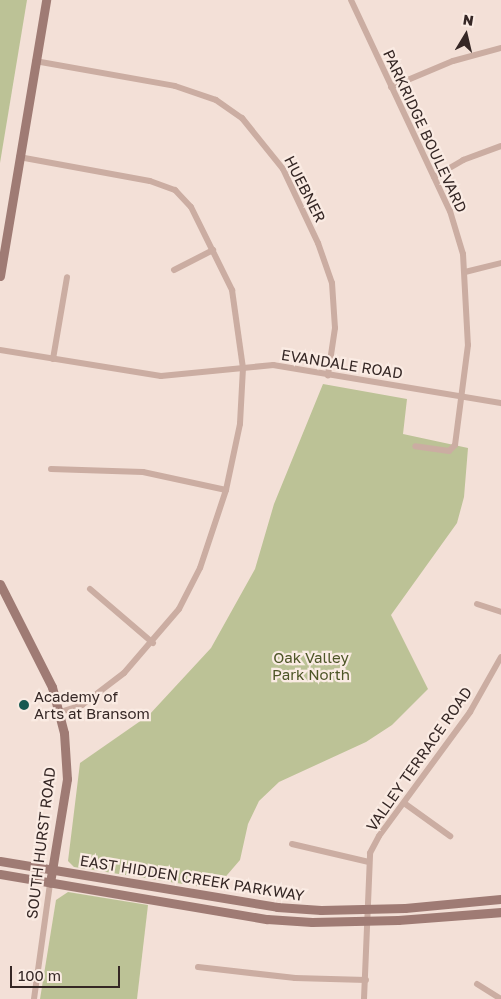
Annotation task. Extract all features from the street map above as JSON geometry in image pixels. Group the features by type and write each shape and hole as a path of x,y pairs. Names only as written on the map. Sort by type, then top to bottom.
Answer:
{"main road":[{"path":"0,276 46,0"},
{"name":"SOUTH HURST ROAD","path":"0,584 38,655 60,712 67,780 50,883"},
{"name":"EAST HIDDEN CREEK PARKWAY","path":"0,861 277,907 368,909 501,899"},
{"name":"EAST HIDDEN CREEK PARKWAY","path":"0,874 268,919 367,921 501,912"}],"street":[{"name":"PARKRIDGE BOULEVARD","path":"351,0 391,87 403,107 450,211 465,272 468,345 455,445 449,451 416,446"},
{"path":"391,87 453,61 501,48"},
{"name":"HUEBNER","path":"35,61 175,86 216,100 242,118 283,169 318,243 332,283 335,328 328,375"},
{"path":"434,177 463,160 501,146"},
{"path":"20,157 150,181 175,190 191,208 232,290 243,368 240,424 226,490 200,568 178,609 152,643 124,673 82,704 60,712"},
{"path":"174,270 213,250"},
{"path":"465,272 501,263"},
{"path":"53,359 67,277"},
{"name":"EVANDALE ROAD","path":"0,350 161,376 273,366 501,403"},
{"path":"51,469 142,472 226,490"},
{"path":"90,589 152,643"},
{"path":"477,604 501,612"},
{"name":"VALLEY TERRACE ROAD","path":"364,999 369,862 379,836 470,712 501,657"},
{"path":"404,803 450,836"},
{"path":"292,844 369,862"},
{"name":"SOUTH HURST ROAD","path":"34,999 50,883"},
{"path":"198,967 295,978 366,980"},
{"path":"478,984 501,999"}],"green space":[{"path":"0,0 27,0 0,163"},
{"name":"Oak Valley Park North","path":"323,384 407,399 403,434 468,448 464,497 457,523 391,615 428,689 392,725 366,742 279,782 259,801 248,824 240,860 215,889 74,867 68,861 80,763 149,715 211,648 255,569 274,504"},
{"path":"68,892 148,905 137,999 40,999 56,900"}],"place":[{"name":"Academy of Arts at Bransom","path":"24,705"}]}
